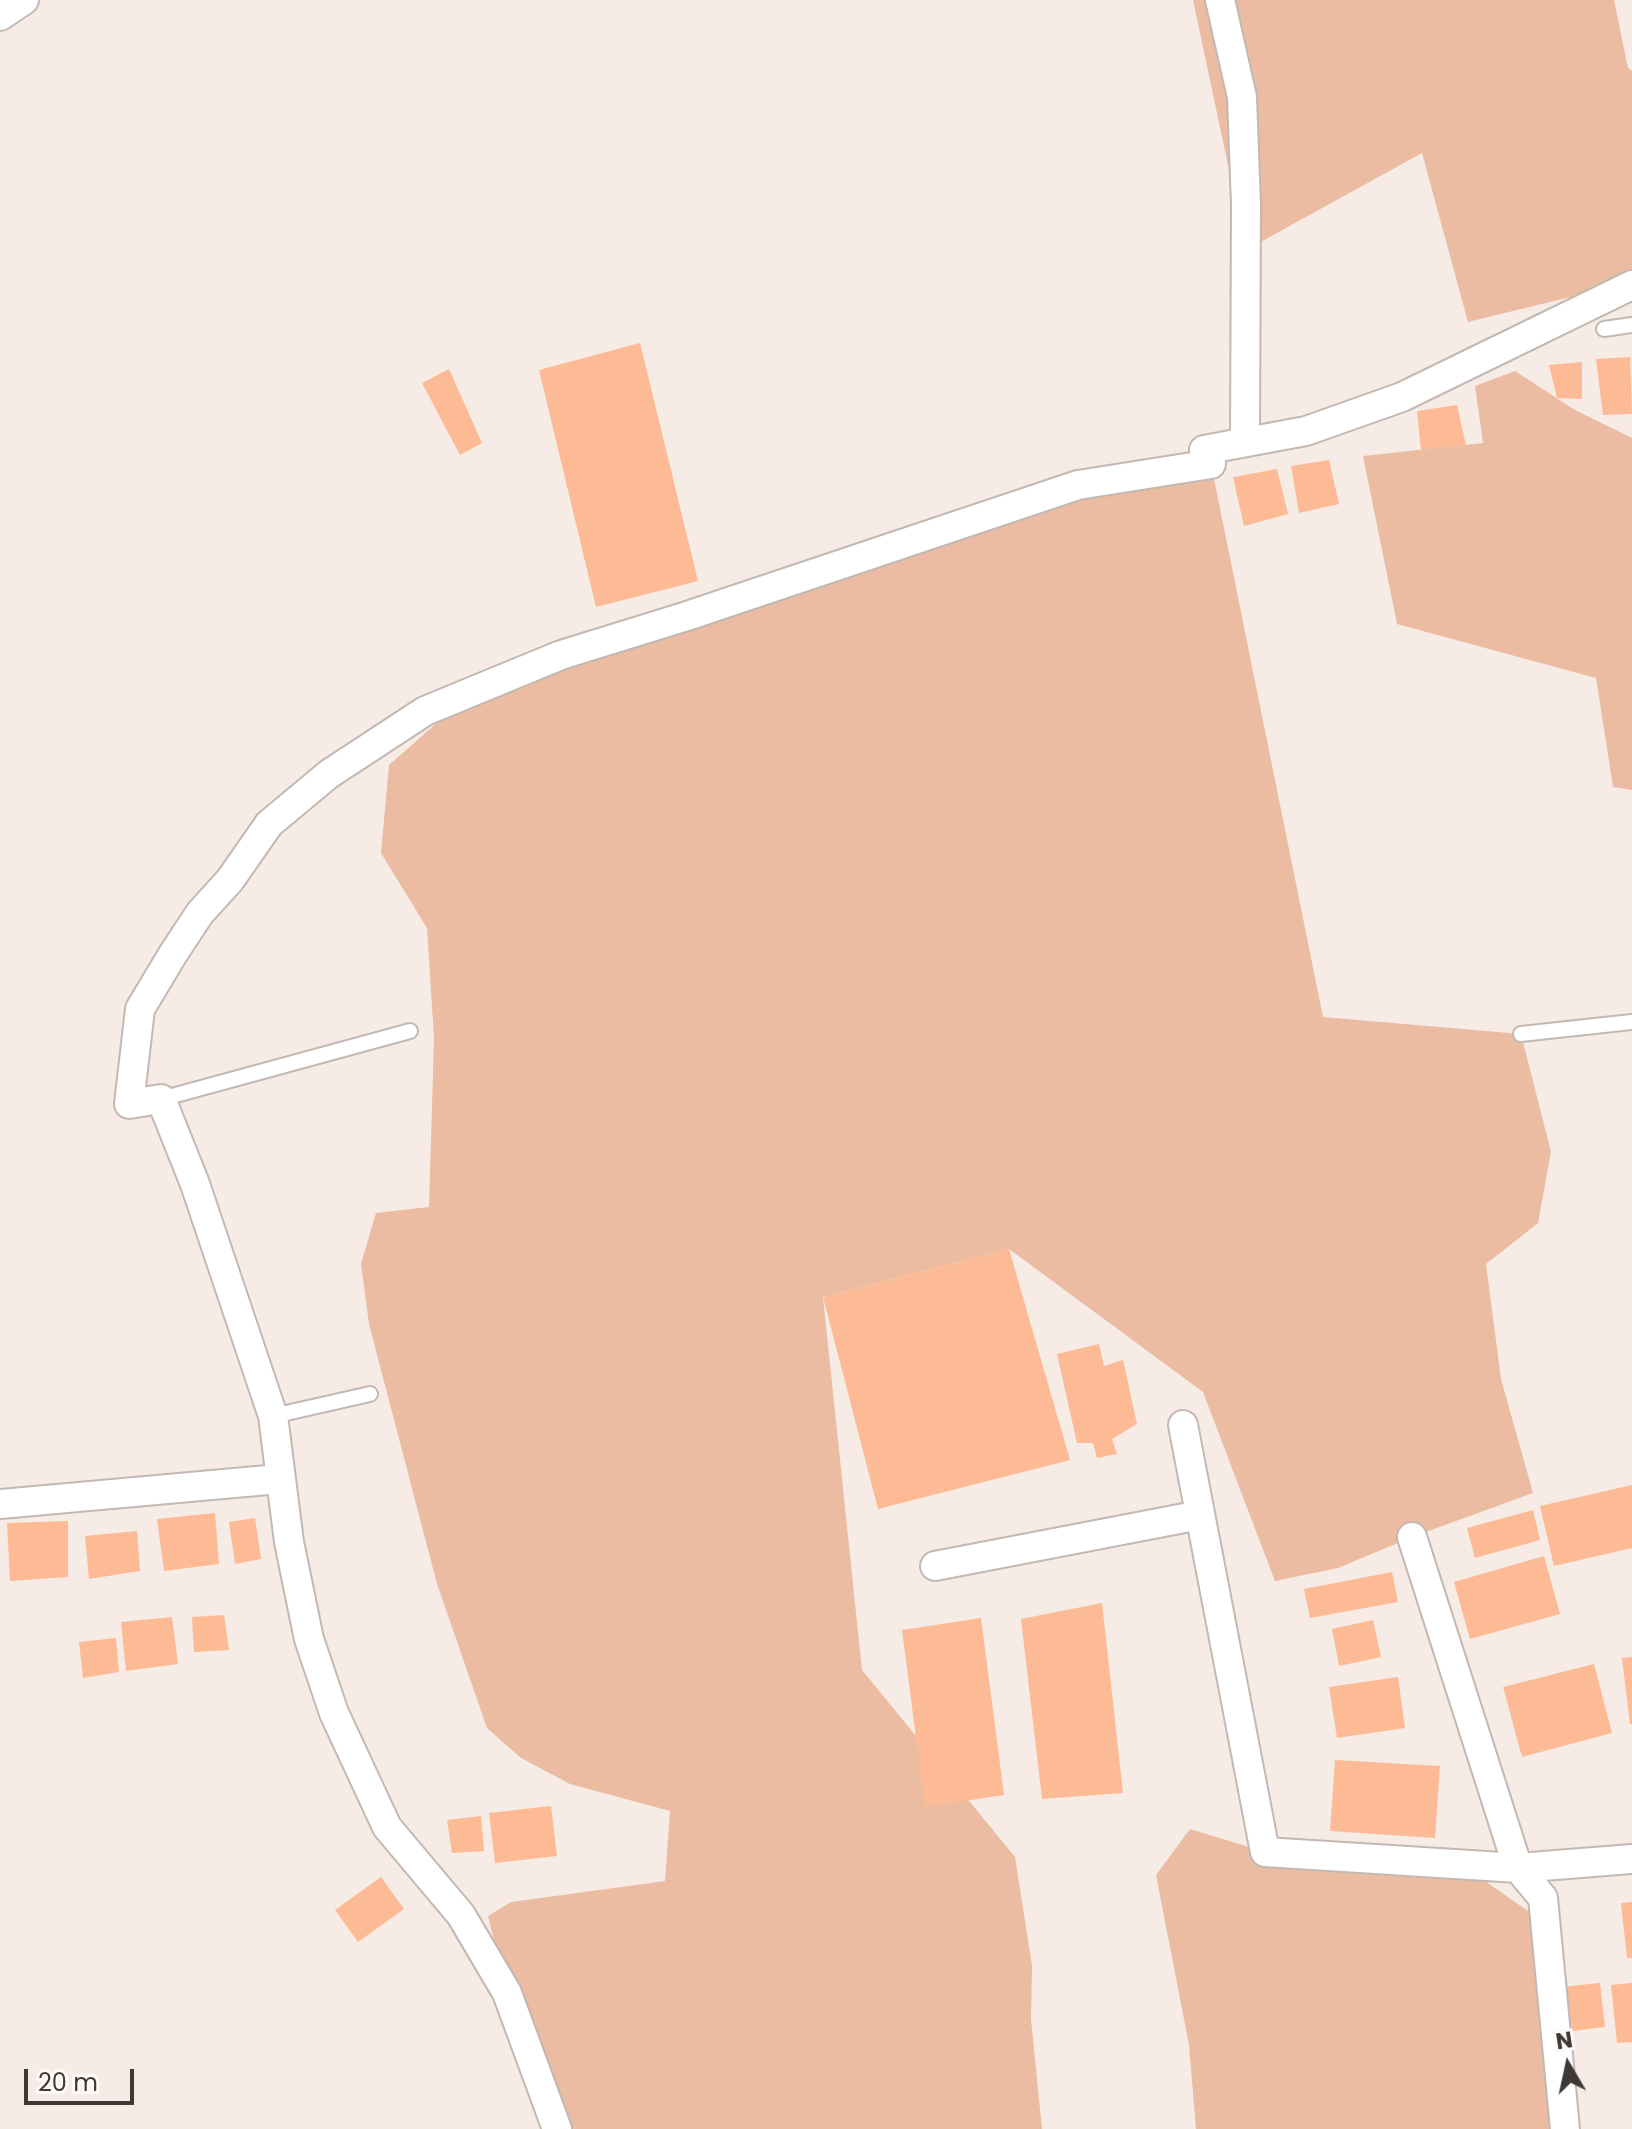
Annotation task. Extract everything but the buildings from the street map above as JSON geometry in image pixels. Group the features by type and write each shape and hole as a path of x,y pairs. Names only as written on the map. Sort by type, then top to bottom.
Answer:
{"street":[{"path":"0,16 24,0"},
{"path":"1220,0 1242,97 1246,205 1245,442"},
{"path":"557,2129 507,1993 461,1915 387,1827 334,1713 309,1639 279,1479 273,1416 195,1184 161,1099 129,1104 140,1009 200,913 230,880 269,824 329,774 425,711 561,655 701,612 1078,485 1211,464 1204,450 1306,431 1402,397 1632,285"},
{"path":"1183,1425 1265,1852 1518,1868 1632,1859"},
{"path":"0,1504 279,1479"},
{"path":"935,1566 1200,1515"},
{"path":"1412,1537 1518,1868 1543,1898 1565,2129"}],"lane":[{"path":"1604,329 1632,325"},
{"path":"1521,1034 1632,1022"},
{"path":"161,1099 410,1031"},
{"path":"273,1416 370,1394"}],"shaded area":[{"path":"1193,0 1614,0 1628,68 1632,71 1632,282 1468,322 1422,153 1246,250"},
{"path":"1515,371 1575,410 1632,438 1632,790 1613,787 1596,678 1397,624 1363,456 1483,443 1475,386"},
{"path":"1211,464 1323,1017 1521,1034 1551,1152 1538,1223 1486,1264 1501,1379 1533,1493 1338,1568 1275,1581 1203,1392 1009,1249 823,1297 862,1670 1015,1857 1032,1966 1031,2019 1042,2129 557,2129 507,1993 488,1916 511,1902 665,1881 670,1811 570,1784 521,1758 487,1728 437,1584 369,1324 361,1264 376,1213 429,1207 434,1038 427,928 381,853 389,765 473,691 1078,485"},
{"path":"1190,1829 1265,1852 1341,1842 1438,1848 1535,1916 1549,2129 1196,2129 1189,2045 1156,1875"}]}
